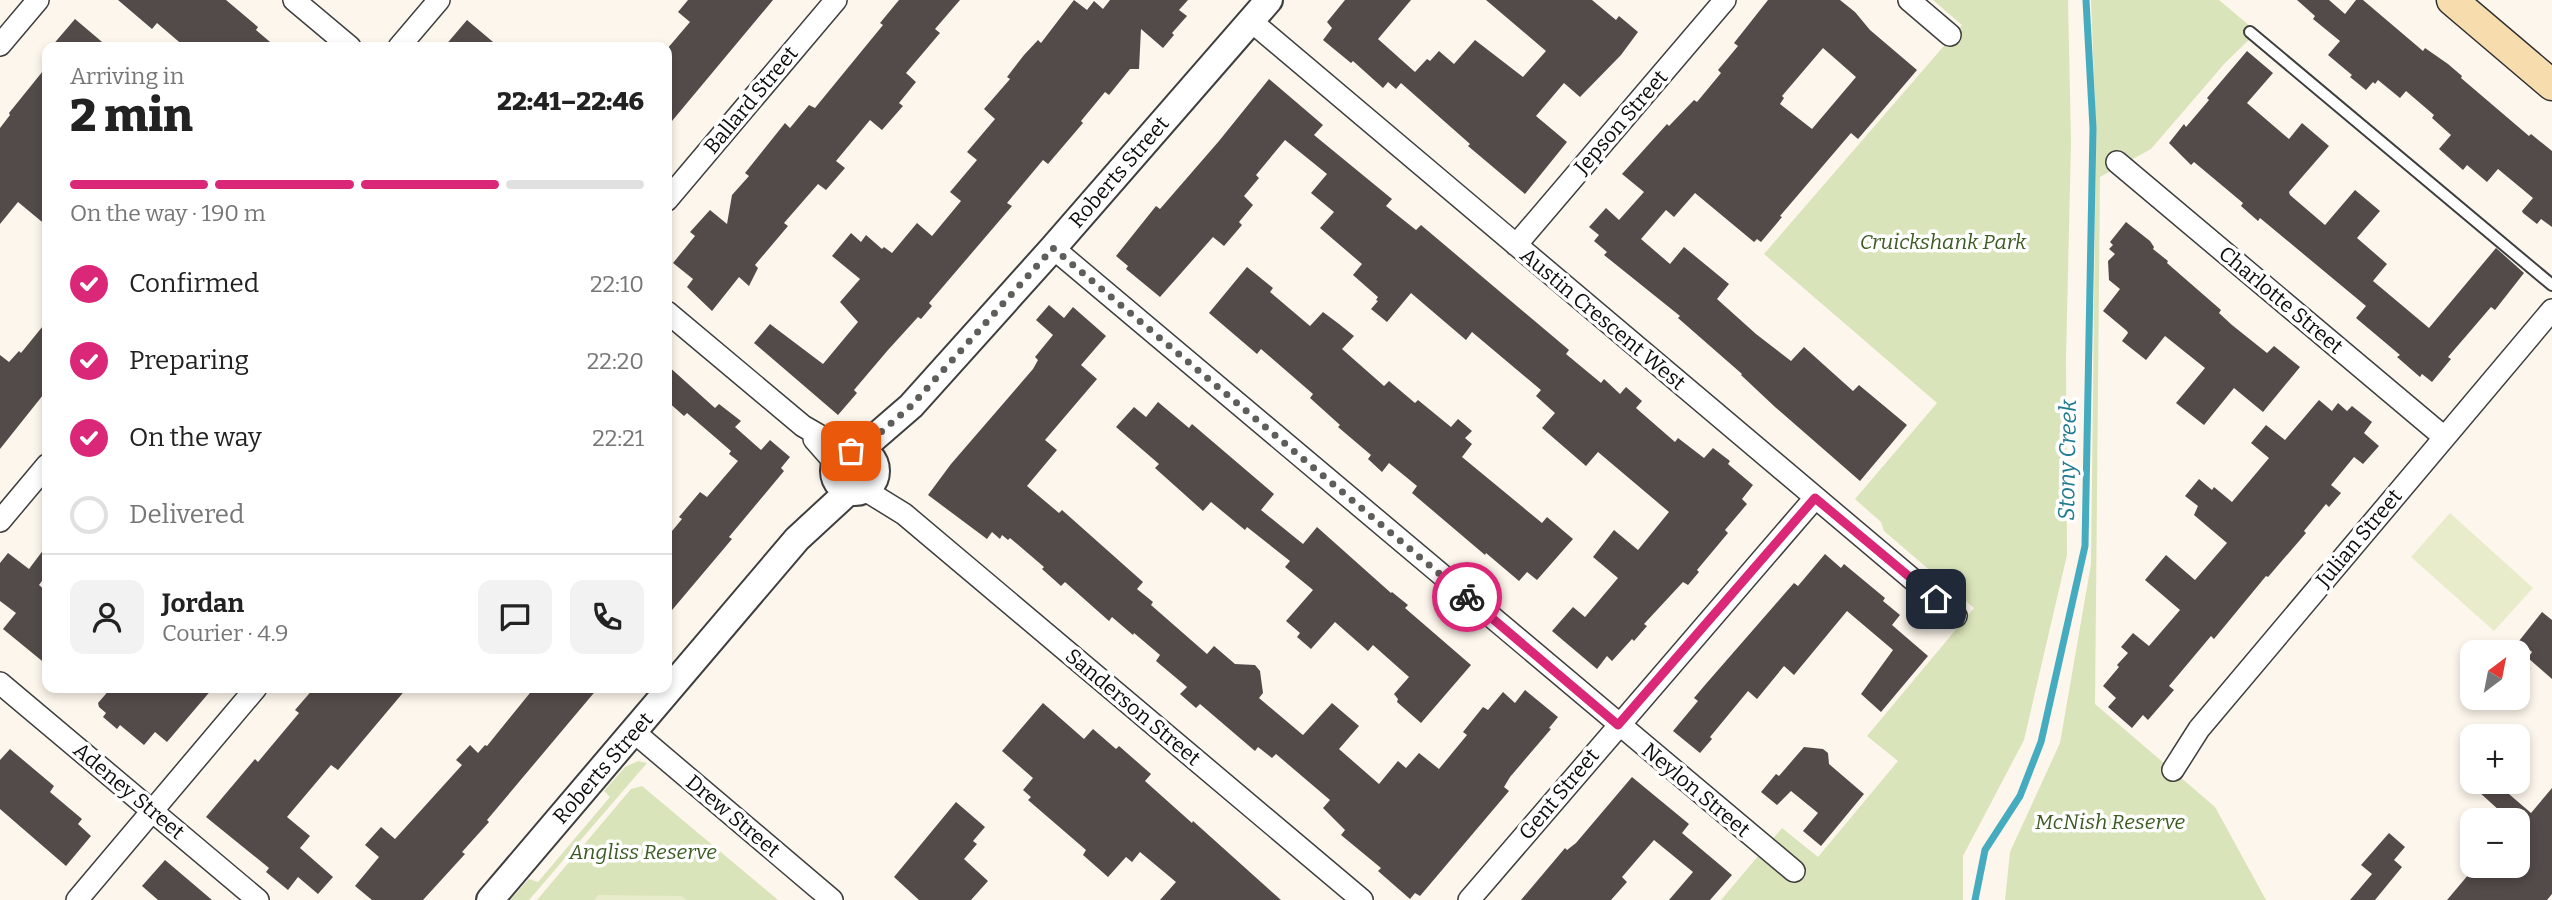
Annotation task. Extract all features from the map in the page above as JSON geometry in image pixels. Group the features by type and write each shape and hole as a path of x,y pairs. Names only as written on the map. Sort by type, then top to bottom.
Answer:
{"main road":[{"path":"2452,0 2552,85"}],"street":[{"path":"0,45 38,0"},
{"path":"294,0 344,42"},
{"path":"403,42 439,0"},
{"name":"Ballard Street","path":"672,195 836,0"},
{"name":"Roberts Street","path":"672,687 911,406 1269,0"},
{"name":"Jepson Street","path":"1516,245 1725,0"},
{"path":"1909,0 1950,35"},
{"name":"Austin Crescent West","path":"1251,21 1956,616"},
{"name":"Charlotte Street","path":"2117,162 2444,437"},
{"name":"Neylon Street","path":"1053,248 1794,871"},
{"name":"Julian Street","path":"2173,770 2199,729 2552,310"},
{"name":"Sanderson Street","path":"672,316 1362,900"},
{"path":"0,521 42,471"},
{"name":"Gent Street","path":"1469,900 1815,498"},
{"name":"Adeney Street","path":"0,683 258,900"},
{"path":"77,900 252,693"},
{"name":"Roberts Street","path":"490,900 667,693"},
{"name":"Drew Street","path":"634,732 832,900"}],"lane":[{"path":"2250,32 2552,285"}],"green space":[{"name":"Cruickshank Park","path":"1933,0 2068,0 2071,142 2066,358 2067,555 2024,740 1963,856 1963,900 1721,900 1782,828 1818,857 1898,761 1867,736 1974,608 1884,531 1881,522 1855,499 1937,403 1764,254 1962,25"},
{"name":"McNish Reserve","path":"2091,0 2219,0 2257,32 2225,63 2151,149 2100,177 2095,704 2215,807 2266,900 2005,900 2010,852 2060,743 2091,564 2096,133"},
{"path":"2450,513 2533,588 2494,631 2411,557"},
{"path":"638,761 647,763 529,900 510,900 529,879 538,882 610,797 604,791 625,767"},
{"name":"Angliss Reserve","path":"642,786 778,900 537,900 631,789"},
{"path":"598,895 681,896 686,900 594,900"}],"building":[{"path":"118,0 226,0 258,27 256,30 270,42 179,42 157,23 152,29"},
{"path":"688,0 773,0 672,121 672,43 690,22 678,12"},
{"path":"899,0 960,0 935,29 940,33 906,73 916,82 899,103 903,106 882,130 870,120 836,161 845,168 826,190 818,184 784,223 788,226 755,265 758,268 749,286 739,277 712,311 687,287 693,279 673,263 695,236 690,232 710,210 727,224 732,195 749,176 745,173 785,123 790,128 809,105 815,108 883,25 880,23"},
{"path":"1074,0 1087,10 1094,1 1103,9 1110,0 1188,0 1179,10 1187,16 1163,48 1141,29 1139,69 1130,69 1109,95 1105,92 1048,164 1043,160 1007,203 1012,206 929,303 932,306 921,319 918,317 888,350 854,390 857,393 838,415 754,343 770,324 823,364 858,322 840,302 860,279 832,256 851,233 861,242 866,235 882,249 884,247 892,253 917,223 932,236 961,201 950,192 977,160 967,152 995,119 984,109 1010,79 1007,77 1024,55 1038,40 1041,43"},
{"path":"1345,0 1411,0 1378,39 1415,72 1439,51 1454,64 1475,40 1523,77 1546,51 1486,0 1592,0 1616,20 1619,16 1638,32 1621,55 1580,97 1564,83 1536,116 1567,142 1525,194 1468,146 1470,144 1401,83 1396,89 1388,82 1383,88 1353,61 1351,63 1323,40 1332,28 1327,22"},
{"path":"1768,0 1840,0 1917,70 1858,139 1851,133 1761,242 1757,239 1754,242 1695,193 1674,217 1666,210 1641,239 1670,264 1684,247 1729,284 1717,299 1756,334 1791,361 1804,347 1853,391 1859,385 1907,425 1860,481 1775,407 1678,318 1680,316 1604,255 1607,252 1594,241 1599,235 1589,227 1606,208 1619,220 1644,192 1622,174 1667,124 1669,126 1694,100 1697,102 1721,73 1718,70 1738,46 1734,43","holes":["1823,48 1856,77 1812,129 1780,104 1784,98 1782,96"]},
{"path":"2297,0 2329,0 2345,14 2356,0 2363,0 2423,51 2425,48 2448,64 2529,136 2531,134 2552,151 2552,227 2541,219 2537,224 2523,213 2533,198 2498,169 2487,182 2467,165 2463,170 2439,149 2451,135 2432,118 2434,115 2406,91 2400,98 2378,80 2366,90 2350,77 2352,75 2328,55 2340,41 2313,19 2315,16"},
{"path":"75,19 102,42 55,42"},
{"path":"467,20 493,42 448,42"},
{"path":"2247,51 2273,73 2247,103 2289,139 2302,123 2329,146 2289,192 2290,195 2325,225 2355,190 2380,211 2357,238 2387,264 2373,281 2429,328 2496,248 2524,273 2495,310 2491,307 2448,357 2451,359 2432,382 2422,374 2420,377 2397,357 2400,355 2356,318 2366,306 2260,218 2258,221 2241,206 2243,203 2194,162 2191,165 2169,143 2209,100 2207,98"},
{"path":"42,72 42,222 18,202 0,224 0,128"},
{"path":"1269,79 1323,125 1314,135 1392,199 1386,206 1416,230 1421,225 1569,350 1566,354 1601,383 1604,379 1620,394 1626,387 1642,401 1636,408 1675,442 1678,438 1704,458 1713,448 1753,485 1742,499 1747,504 1725,530 1728,533 1697,570 1699,572 1688,585 1683,582 1644,624 1647,626 1634,641 1632,639 1612,661 1607,656 1597,669 1552,631 1573,607 1585,617 1618,578 1593,557 1614,530 1638,550 1669,512 1598,452 1586,466 1542,428 1555,413 1536,396 1541,390 1472,332 1466,340 1411,293 1387,322 1371,309 1378,297 1353,275 1362,264 1320,228 1334,212 1311,193 1327,174 1285,140 1256,175 1259,178 1244,196 1253,205 1239,222 1242,225 1224,246 1213,237 1160,297 1126,269 1128,266 1116,256 1156,206 1160,209 1219,141"},
{"path":"2126,222 2150,241 2153,249 2221,310 2219,313 2232,325 2267,353 2274,346 2300,367 2263,412 2234,388 2204,425 2176,403 2205,368 2165,336 2146,360 2122,341 2127,331 2103,311 2120,289 2109,280 2108,261 2115,254 2109,249 2113,245 2110,242"},
{"path":"1247,267 1273,288 1270,292 1310,326 1323,312 1354,336 1342,349 1384,386 1389,381 1415,403 1418,400 1451,427 1458,419 1472,431 1465,438 1472,444 1462,457 1542,523 1547,517 1573,539 1537,580 1527,572 1519,581 1486,553 1485,555 1412,493 1417,486 1389,463 1382,472 1368,459 1371,455 1310,398 1313,394 1261,349 1257,354 1209,313"},
{"path":"1049,305 1064,318 1073,307 1106,336 1081,365 1097,379 1045,440 1057,450 1027,486 1059,513 1062,510 1143,582 1137,589 1153,602 1151,605 1207,654 1214,646 1235,664 1255,665 1260,671 1263,693 1259,698 1303,735 1332,703 1359,726 1339,749 1379,784 1398,761 1406,768 1419,753 1439,769 1467,735 1463,732 1483,707 1488,710 1503,692 1515,703 1525,690 1558,717 1510,777 1504,787 1509,791 1420,896 1415,893 1410,899 1378,871 1381,868 1341,835 1345,830 1323,808 1330,800 1276,754 1272,758 1258,747 1255,751 1200,704 1196,708 1180,694 1187,687 1156,661 1160,655 1134,633 1133,635 1112,617 1109,621 1065,582 1061,586 1042,569 1044,567 1010,538 1008,540 1002,535 1000,539 992,532 987,539 928,495 951,464 1033,369 1038,360 1035,357 1053,335 1036,320"},
{"path":"42,327 42,396 0,449 0,355 9,362 19,351 21,353"},
{"path":"672,369 715,408 719,404 741,421 735,427 761,450 770,440 790,457 781,468 784,471 729,537 732,539 672,610 672,531 682,519 679,517 700,492 707,497 738,461 729,454 731,451 687,413 684,416 672,405"},
{"path":"2319,400 2332,411 2338,403 2347,411 2352,406 2372,422 2364,433 2379,446 2363,464 2354,457 2331,485 2341,493 2329,507 2326,504 2304,531 2306,533 2214,639 2211,636 2169,686 2174,690 2148,720 2143,715 2132,728 2108,707 2116,698 2103,686 2128,653 2121,647 2133,633 2149,646 2180,610 2145,580 2166,555 2195,580 2227,543 2194,515 2198,506 2185,496 2199,479 2232,502 2269,458 2251,443 2266,425 2285,440"},
{"path":"1158,402 1189,428 1192,424 1274,494 1261,510 1303,544 1317,527 1408,605 1405,608 1471,665 1421,723 1397,702 1394,694 1409,677 1373,645 1368,651 1335,622 1311,649 1297,637 1300,633 1286,621 1313,590 1285,567 1290,561 1211,502 1203,511 1155,468 1159,464 1116,427 1134,407 1146,417"},
{"path":"42,552 42,581 39,585 42,588 42,661 3,629 16,613 0,601 0,563 8,553 29,569"},
{"path":"1825,554 1841,568 1844,564 1885,598 1883,601 1900,615 1892,625 1928,656 1881,712 1861,694 1893,650 1847,611 1794,675 1784,666 1757,699 1748,691 1700,753 1673,731 1698,701 1694,698 1705,685 1794,583 1798,586"},
{"path":"2542,612 2552,620 2552,679 2530,660 2530,640 2520,640"},
{"path":"107,693 209,693 167,742 155,732 144,745 120,725 117,729 103,717 106,713 98,703"},
{"path":"310,693 403,693 338,770 331,765 287,817 310,836 300,848 333,877 318,894 298,877 288,890 266,872 269,868 206,817 255,759 258,762 299,713 295,710"},
{"path":"530,693 594,693 487,820 489,822 462,852 465,854 423,900 372,900 355,886 379,857 365,845 381,827 395,839 462,765 456,760 470,745 478,753 487,746"},
{"path":"1043,703 1084,739 1093,729 1116,749 1119,746 1151,774 1145,781 1281,900 1160,900 1176,882 1140,852 1132,862 1126,857 1108,877 1083,855 1086,850 1028,800 1031,797 1023,790 1033,778 1002,751"},
{"path":"1804,747 1823,749 1828,753 1829,764 1864,794 1821,846 1803,831 1818,813 1791,791 1777,805 1761,792"},
{"path":"10,749 54,786 50,792 82,819 78,824 91,836 66,866 0,809 0,760"},
{"path":"1632,777 1689,824 1682,833 1732,875 1710,900 1669,900 1693,872 1654,840 1622,877 1627,882 1611,900 1521,900 1565,848 1567,850 1576,843"},
{"path":"2552,788 2552,894 2547,900 2447,900 2466,878 2530,878 2530,812"},
{"path":"2481,794 2509,794 2525,808 2497,808"},
{"path":"956,802 985,827 973,841 977,844 964,859 988,881 971,900 919,900 894,877"},
{"path":"2389,833 2405,847 2394,860 2402,867 2375,900 2350,900 2372,874 2361,865"},
{"path":"165,860 212,900 158,900 142,886"}],"waterway":[{"name":"Stony Creek","path":"1975,900 1985,850 2020,796 2041,742 2085,546 2093,128 2086,0"}],"way so far":[{"path":"851,451 859,451 911,406 1053,248 1467,597"}],"route":[{"path":"1467,597 1618,725 1815,498 1936,599"}]}
